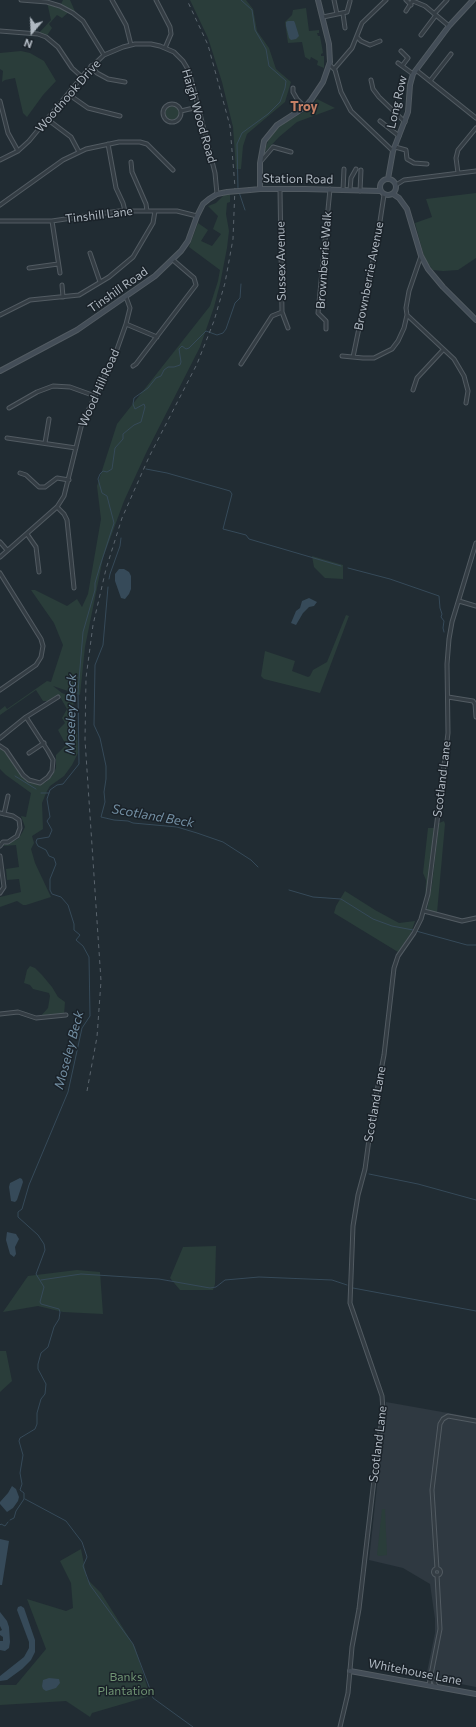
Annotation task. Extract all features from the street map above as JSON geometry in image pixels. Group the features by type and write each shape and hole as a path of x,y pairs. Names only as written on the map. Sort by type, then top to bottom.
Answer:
{"street":[{"path":"21,0 47,2 60,6 73,13 82,21 104,55"},
{"path":"112,0 126,25 131,45"},
{"path":"156,0 170,24 171,29 165,48"},
{"path":"260,189 260,163 264,143 269,133 288,117 305,107 317,91 330,65 330,51 318,0"},
{"path":"334,0 337,14"},
{"path":"334,69 352,48 362,23 386,0"},
{"path":"406,0 411,5"},
{"path":"421,34 447,0"},
{"name":"Long Row","path":"388,179 394,149 408,112 410,85 414,72 450,26 473,0"},
{"path":"323,17 344,14 348,10 350,1"},
{"path":"406,11 413,1 425,6 450,26"},
{"path":"344,14 345,28"},
{"path":"0,31 38,34 46,37 58,48 72,68 82,77"},
{"path":"357,37 361,41 370,45 380,41"},
{"name":"Woodnook Drive","path":"0,160 18,151 29,141 91,66 104,55 117,48 131,45 151,44 165,48"},
{"name":"Haigh Wood Road","path":"165,48 178,56 186,65 191,77 215,173 217,194"},
{"path":"401,51 408,58 402,66"},
{"path":"430,81 451,54"},
{"path":"398,63 430,81 476,118"},
{"path":"330,65 334,69 341,92 351,111 394,149 406,150 408,158 414,163 427,164"},
{"path":"91,66 97,73 108,79 125,82"},
{"path":"371,80 373,89 379,97 405,122"},
{"path":"293,88 293,92 297,99 305,107"},
{"path":"68,94 88,108 120,116"},
{"path":"0,101 8,133 18,151"},
{"path":"169,104 176,105 181,111 180,118 174,122 166,120 163,113 166,106 169,104"},
{"path":"181,111 198,106"},
{"path":"47,119 71,137 79,152"},
{"path":"380,122 400,136"},
{"path":"458,173 456,158 458,150 476,128"},
{"path":"0,205 63,160 86,149 108,144 128,142 144,143 173,170"},
{"path":"108,144 116,188 125,211"},
{"path":"260,163 273,147 291,152"},
{"path":"131,162 132,172 146,204 147,211"},
{"path":"350,190 351,178 356,169"},
{"path":"342,190 344,170"},
{"path":"360,190 361,170"},
{"path":"396,184 404,180 476,171"},
{"path":"388,179 393,180 396,184 396,190 389,196 380,192 380,184 383,180 388,179"},
{"name":"Station Road","path":"217,194 260,189 330,189 380,192"},
{"name":"Brownberrie Walk","path":"326,329 326,321 318,313 330,189"},
{"name":"Sussex Avenue","path":"241,364 272,316 282,312 280,190"},
{"name":"Tinshill Road","path":"0,371 77,330 155,276 173,260 188,241 197,216 209,199 217,194"},
{"path":"393,194 399,198 407,209 421,256 433,276 476,320"},
{"name":"Brownberrie Avenue","path":"353,357 377,241 384,195"},
{"name":"Tinshill Lane","path":"0,221 52,221 125,211 184,212 197,216"},
{"path":"0,315 30,300 79,295 100,282 131,259 153,222 154,211"},
{"path":"52,221 60,273"},
{"path":"90,252 100,282"},
{"path":"342,356 374,358 392,349 398,340 407,315 409,291 421,256"},
{"path":"133,366 196,286 194,278 173,260"},
{"path":"28,268 35,265 58,264"},
{"path":"62,285 63,297"},
{"name":"Wood Hill Road","path":"57,507 64,496 69,480 84,418 115,355 126,324 130,308 126,297"},
{"path":"282,312 288,328"},
{"path":"407,315 454,360 464,376 468,391 466,403"},
{"path":"126,324 157,337"},
{"path":"413,390 417,378 443,350"},
{"path":"9,408 37,392 53,386 70,387 95,396"},
{"path":"44,443 49,419"},
{"path":"7,438 76,448"},
{"path":"20,473 26,475 39,488 45,487 57,478 69,480"},
{"path":"0,557 57,507 64,514 67,520 74,588"},
{"path":"27,534 37,549 39,572"},
{"path":"0,542 7,550"},
{"name":"Scotland Lane","path":"340,1727 348,1693 383,1410 382,1396 350,1303 353,1226 358,1195 365,1169 372,1117 384,1055 394,968 398,956 414,933 424,911 428,894 446,750 448,697 447,664 449,639 452,622 460,601 476,543"},
{"path":"0,573 42,639 43,646 41,657 36,665 0,690"},
{"path":"460,601 476,606"},
{"path":"0,738 26,717 58,697"},
{"path":"448,697 473,701 475,704 476,717"},
{"path":"0,746 6,750 26,778 32,782 40,783 48,777 53,768 52,756 26,717"},
{"path":"29,752 44,743"},
{"path":"4,814 8,796"},
{"path":"0,813 13,816 19,820 20,828 17,836 8,842 3,842 0,846"},
{"path":"0,856 4,886 0,893"},
{"path":"424,911 462,921 476,918"},
{"path":"0,1014 18,1012 36,1018 66,1015"},
{"path":"429,1685 440,1629 437,1576 440,1572 437,1569 432,1490 440,1424 448,1416 476,1421"},
{"name":"Whitehouse Lane","path":"350,1671 476,1694"},
{"path":"431,1675 436,1686"}],"shaded area":[{"path":"386,1402 476,1418 476,1687 426,1677 435,1633 435,1619 430,1584 403,1568 369,1560"}],"green space":[{"path":"63,0 70,0 77,16 70,11 62,18 57,15 49,24 52,28 46,37 38,34 51,20 47,2 60,6"},
{"path":"190,0 246,0 253,9 257,31 269,48 276,69 291,82 285,102 247,134 243,146 241,169 236,169 233,127 222,82 208,38"},
{"path":"306,8 309,31 319,30 319,33 317,33 318,36 320,36 323,53 321,56 324,56 324,68 317,65 318,61 311,57 310,60 305,57 302,42 288,43 285,22 292,15 293,10"},
{"path":"21,51 30,53 44,61 56,81 43,95 27,117 23,113 15,78 2,82 3,71 0,69 0,53"},
{"path":"317,99 335,108 297,122 279,137 263,154 271,134 279,126 309,109"},
{"path":"169,106 175,106 179,110 179,116 175,120 169,120 165,116 165,110"},
{"path":"476,193 476,258 458,270 433,270 425,260 415,223 432,217 426,199"},
{"path":"230,194 230,202 227,203 226,214 229,231 227,248 214,307 200,347 147,451 124,501 103,558 85,647 80,695 53,686 62,693 70,696 73,695 74,721 77,733 78,753 64,776 50,786 47,791 42,803 43,829 32,836 34,843 31,849 35,863 51,897 26,905 23,905 17,901 0,907 0,897 21,892 19,879 7,880 6,869 19,867 16,845 3,846 18,839 22,833 25,827 21,816 26,817 31,793 0,769 0,748 4,751 26,780 39,784 46,782 52,776 56,768 56,755 66,745 58,730 65,723 62,718 67,709 59,695 48,701 43,701 36,690 0,715 0,710 5,706 7,709 47,681 51,682 63,645 54,623 31,590 35,590 67,606 77,599 82,607 88,594 101,519 97,486 117,424 210,306 220,270 189,247 198,223 208,230 201,241 212,246 221,234 213,229 218,216 208,206 216,203 224,195"},
{"path":"312,556 343,565 343,579 325,578 314,567"},
{"path":"346,615 349,616 320,693 264,679 261,676 265,651 295,661 292,671 308,677 310,676 313,670 327,662"},
{"path":"444,821 445,824 437,913 427,910 432,885 439,823"},
{"path":"428,828 434,828 429,882 425,904 426,880 423,873"},
{"path":"345,891 399,923 415,921 411,933 398,952 334,913 336,906"},
{"path":"30,966 35,968 42,975 58,997 65,1002 64,1015 39,1018 48,1008 50,996 49,993 33,989 30,985 24,983 27,970"},
{"path":"216,1246 215,1284 213,1290 180,1290 170,1278 183,1247"},
{"path":"77,1270 100,1272 103,1314 63,1312 38,1306 3,1312 28,1276"},
{"path":"0,1351 6,1351 12,1381 0,1392"},
{"path":"382,1509 385,1509 387,1555 379,1556 377,1555"},
{"name":"Banks Plantation","path":"81,1549 87,1579 101,1593 135,1647 150,1696 92,1713 90,1717 66,1701 0,1705 0,1685 16,1685 46,1649 27,1599 66,1611 73,1608 71,1583 60,1561"}],"water":[{"path":"294,21 295,23 299,36 296,39 291,40 289,38 286,26 286,22"},
{"path":"119,569 124,569 129,572 131,576 131,589 125,599 121,598 115,581 115,574"},
{"path":"309,598 317,602 314,606 309,607 303,613 296,625 291,623 296,611 300,608 302,601"},
{"path":"20,1178 23,1182 17,1200 15,1202 11,1201 9,1187 10,1183"},
{"path":"7,1232 16,1234 19,1239 15,1247 16,1254 14,1257 10,1254 6,1240"},
{"path":"12,1486 16,1489 19,1497 13,1508 7,1512 0,1502"},
{"path":"0,1539 9,1541 2,1585 0,1585"},
{"path":"21,1606 24,1608 35,1640 35,1652 31,1660 22,1669 7,1680 0,1681 0,1676 24,1657 29,1648 29,1642 17,1610 18,1607"},
{"path":"0,1612 7,1621 9,1627 9,1648 5,1651 0,1650 0,1641 3,1641 3,1637 0,1635 0,1631 2,1630 0,1626"},
{"path":"49,1678 59,1679 60,1683 56,1688 46,1691 42,1686 43,1680"}],"waterway":[{"path":"238,188 237,144 242,133 268,114 280,102 286,81 269,66 266,49 255,30 252,10 241,0"},
{"path":"239,192 245,210"},
{"name":"Moseley Beck","path":"10,1520 14,1518 16,1511 24,1499 24,1493 20,1490 22,1484 20,1473 23,1455 19,1441 20,1438 35,1429 37,1424 37,1413 41,1399 45,1394 46,1384 38,1369 38,1364 41,1353 48,1347 54,1327 59,1319 60,1312 59,1309 41,1304 40,1302 44,1287 36,1274 45,1250 44,1244 38,1235 18,1217 18,1212 22,1209 29,1185 68,1092 82,1028 90,1016 89,957 83,946 76,940 80,935 74,930 74,924 68,905 61,897 52,894 50,890 50,879 56,864 54,858 49,856 46,850 38,846 36,842 37,839 49,837 52,830 47,821 50,817 47,799 50,790 57,785 63,784 79,764 78,692 83,632 95,590 95,583 114,523 107,496 102,493 98,479 103,471 107,472 112,469 115,448 123,439 123,434 134,425 141,422 145,407 144,404 135,409 133,404 134,398 148,388 168,367 180,365 179,349 182,346 186,349 189,348 206,331 217,335 223,333 226,329 235,303 240,298 241,284"},
{"path":"146,469 167,473 230,491 232,494 223,529 246,535 249,539 341,566"},
{"name":"Scotland Beck","path":"109,579 120,546 121,538"},
{"path":"348,568 390,579 439,596 442,614 441,617 444,621 444,632"},
{"name":"Scotland Beck","path":"108,587 103,645 95,665 94,725 100,738 106,766 104,792 105,802 101,817 133,823 177,827 197,833 223,842 251,860 258,867"},
{"path":"15,776 36,789"},
{"name":"Moseley Beck","path":"41,793 49,793"},
{"name":"Scotland Beck","path":"289,890 313,897 341,899 373,919 392,926 413,930"},
{"name":"Scotland Beck","path":"416,931 467,945 476,945"},
{"path":"369,1174 418,1184 476,1200"},
{"path":"41,1280 81,1274 159,1279 210,1288 216,1287 225,1280 259,1277 332,1280 347,1285"},
{"path":"353,1288 476,1311"},
{"path":"25,1499 66,1521 82,1542 87,1557 83,1566 90,1585 133,1644 150,1689"},
{"name":"Moseley Beck","path":"0,1525 5,1526 8,1522"},
{"path":"151,1692 153,1698 193,1727"}],"railway":[{"path":"87,1091 97,1037 101,981 85,740 86,678 93,625 106,569 122,518 149,457 197,364 214,321 225,283 233,239 235,187 230,126 208,45 187,0"}],"district":[{"name":"Troy","path":"304,107"}]}
